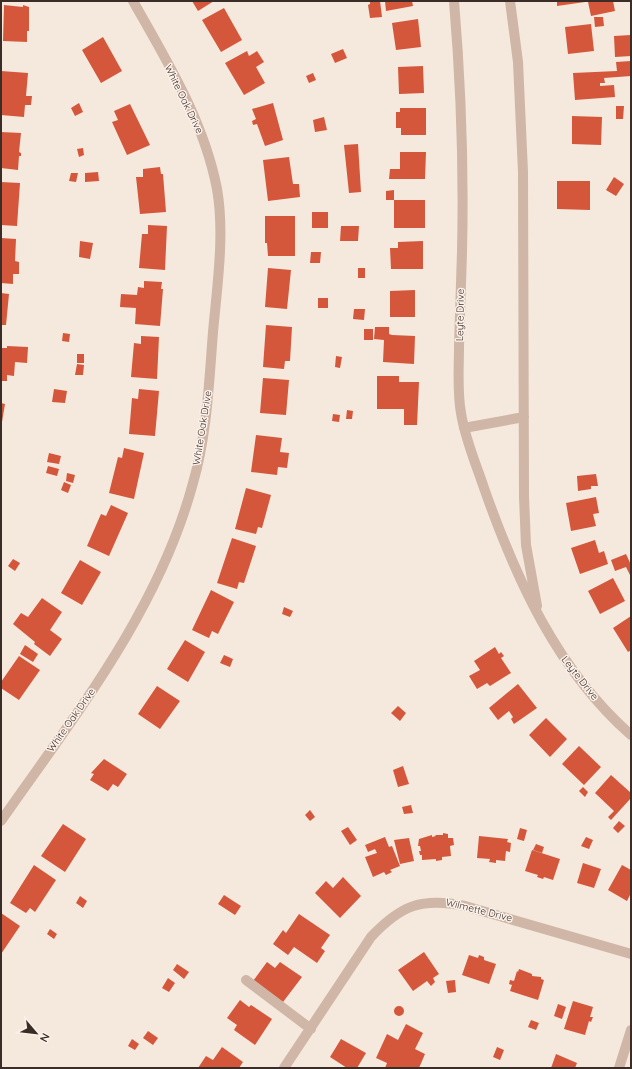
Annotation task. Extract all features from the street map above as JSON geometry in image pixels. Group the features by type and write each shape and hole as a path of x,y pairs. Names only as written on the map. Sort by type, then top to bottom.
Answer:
{"street":[{"name":"White Oak Drive","path":"1,821 96,684 148,600 161,573 184,515 194,481 208,405 220,234 217,189 203,138 191,109 134,1"},
{"name":"Leyte Drive","path":"454,1 462,119 463,177 459,371 461,413 464,428 491,509 514,568 538,614 562,655 582,682 631,735"},
{"name":"Leyte Drive","path":"510,1 518,62 523,172 526,545 538,614"},
{"path":"464,428 524,417"},
{"name":"Wilmette Drive","path":"284,1068 372,937 390,919 412,906 441,901 465,906 631,954"},
{"path":"246,980 311,1029"},
{"path":"619,1068 631,1030"}],"building":[{"path":"192,1 214,1 198,11"},
{"path":"380,1 382,17 370,18 368,5 370,2"},
{"path":"385,1 412,1 413,6 386,11"},
{"path":"557,1 584,1 585,2 557,6"},
{"path":"613,1 615,11 591,16 588,2"},
{"path":"4,5 23,7 23,5 29,7 29,31 27,31 27,42 3,41"},
{"path":"224,8 242,40 221,52 202,20"},
{"path":"594,17 603,17 604,26 595,27"},
{"path":"418,19 421,47 396,50 392,23"},
{"path":"591,24 594,51 568,54 565,27"},
{"path":"631,35 631,56 615,57 614,36"},
{"path":"103,37 122,71 101,83 82,50"},
{"path":"343,49 347,58 335,63 331,54"},
{"path":"247,51 249,56 257,51 264,62 256,67 265,83 244,95 225,63"},
{"path":"631,61 631,76 604,78 605,83 600,83 600,86 614,85 615,97 575,100 573,73 617,71 616,62"},
{"path":"423,66 424,93 399,94 398,67"},
{"path":"1,71 28,73 26,96 32,96 31,105 25,105 24,117 1,115"},
{"path":"313,73 316,80 309,83 306,76"},
{"path":"79,103 83,112 75,116 71,108"},
{"path":"273,103 283,140 265,146 257,124 253,125 252,121 256,119 252,109"},
{"path":"130,104 150,145 127,155 112,122 118,120 114,111"},
{"path":"616,106 624,106 623,119 616,119"},
{"path":"400,108 426,108 426,135 401,135 401,128 396,128 396,112 400,112"},
{"path":"572,116 602,117 601,145 572,144"},
{"path":"324,117 327,130 315,132 313,120"},
{"path":"1,132 21,133 19,152 21,153 21,156 19,156 18,170 1,168"},
{"path":"358,144 361,192 349,193 344,145"},
{"path":"83,148 84,155 79,157 77,149"},
{"path":"400,152 426,152 425,179 389,179 390,169 400,169"},
{"path":"289,157 293,184 299,184 300,197 268,201 263,160"},
{"path":"160,167 161,174 163,174 166,212 140,214 136,177 143,177 143,169"},
{"path":"98,172 99,181 85,182 85,173"},
{"path":"71,173 78,173 76,182 69,181"},
{"path":"614,177 624,184 616,196 606,190"},
{"path":"557,181 590,181 590,210 557,209"},
{"path":"1,182 20,183 17,226 1,225"},
{"path":"394,190 394,200 386,200 386,191"},
{"path":"394,200 425,200 425,228 394,228"},
{"path":"312,212 328,212 328,228 312,228"},
{"path":"265,216 295,216 295,256 268,256 267,243 265,243"},
{"path":"148,225 167,226 165,270 139,268 142,234 148,234"},
{"path":"341,226 359,226 358,241 340,241"},
{"path":"1,238 16,239 15,261 19,262 19,274 13,274 13,284 1,283"},
{"path":"80,241 93,243 90,259 79,257"},
{"path":"423,241 423,269 391,269 390,248 398,248 398,242"},
{"path":"311,252 321,252 320,263 310,263"},
{"path":"268,268 291,270 287,309 265,307"},
{"path":"358,268 365,268 365,278 358,278"},
{"path":"144,281 162,282 161,289 163,289 160,326 135,324 136,308 120,307 121,294 137,295 138,287 144,288"},
{"path":"415,290 415,317 390,317 390,291"},
{"path":"1,293 9,294 6,325 1,325"},
{"path":"318,298 328,298 328,308 318,308"},
{"path":"354,309 365,309 364,320 353,319"},
{"path":"266,325 292,327 290,361 285,361 284,369 263,367"},
{"path":"375,327 389,327 389,334 392,335 415,336 414,364 383,362 384,340 374,339"},
{"path":"364,329 373,329 373,340 364,340"},
{"path":"63,333 70,334 69,342 62,341"},
{"path":"141,336 159,337 157,379 131,377 134,343 141,344"},
{"path":"7,346 28,347 27,363 15,362 14,376 7,375 7,381 1,381 1,348 7,348"},
{"path":"77,354 84,354 84,363 77,363"},
{"path":"336,356 342,357 340,368 335,367"},
{"path":"77,364 84,365 83,375 75,375"},
{"path":"377,376 399,376 399,382 419,382 417,425 404,425 404,409 377,409"},
{"path":"263,378 289,380 286,415 260,413"},
{"path":"54,389 67,391 65,403 52,402"},
{"path":"139,389 159,391 155,436 129,434 132,398 138,399"},
{"path":"1,403 5,404 2,422 1,422"},
{"path":"347,410 353,411 352,419 346,419"},
{"path":"333,414 340,415 339,422 332,421"},
{"path":"256,435 282,438 280,452 289,453 287,468 278,467 277,475 251,472"},
{"path":"124,448 144,453 134,499 109,493 118,457 122,458"},
{"path":"49,453 61,456 59,464 47,462"},
{"path":"48,466 59,469 57,476 46,473"},
{"path":"67,473 75,475 73,483 66,481"},
{"path":"596,474 598,486 591,486 591,489 578,491 577,476"},
{"path":"64,482 71,485 68,493 61,490"},
{"path":"246,488 271,495 262,528 258,527 256,534 235,529"},
{"path":"596,497 599,513 593,514 596,526 571,531 566,503"},
{"path":"111,505 128,513 109,556 87,546 101,514 106,516"},
{"path":"232,538 256,546 244,583 239,582 237,589 217,583"},
{"path":"595,540 599,553 604,551 608,564 580,574 571,548"},
{"path":"626,554 631,565 631,577 626,567 615,571 611,560"},
{"path":"13,559 20,563 15,571 8,566"},
{"path":"80,560 101,572 82,605 61,593"},
{"path":"613,578 625,601 600,614 588,591"},
{"path":"211,590 234,602 218,634 212,631 209,638 192,630"},
{"path":"42,598 62,612 50,630 62,639 50,656 34,644 35,642 13,624 21,613 28,617"},
{"path":"284,607 293,611 290,617 282,614"},
{"path":"631,616 631,650 628,652 613,628"},
{"path":"185,640 205,652 188,682 167,669"},
{"path":"25,645 38,654 33,662 20,654"},
{"path":"495,647 499,654 501,652 504,656 501,658 511,673 490,686 487,683 477,689 469,676 480,670 474,661"},
{"path":"224,655 233,659 230,667 220,663"},
{"path":"19,656 40,670 19,700 1,688 1,682"},
{"path":"518,684 537,708 514,724 511,719 513,717 509,711 498,720 489,708"},
{"path":"157,686 180,701 160,729 138,714"},
{"path":"398,706 406,713 400,721 391,713"},
{"path":"546,718 567,739 550,757 529,735"},
{"path":"579,746 601,767 584,785 562,764"},
{"path":"104,759 127,774 118,787 113,784 108,791 90,780 94,774 91,773"},
{"path":"403,766 409,784 398,787 393,770"},
{"path":"611,775 631,793 631,798 611,820 608,817 614,811 595,793"},
{"path":"583,787 588,792 585,797 579,791"},
{"path":"411,805 413,813 404,814 402,807"},
{"path":"310,810 315,817 310,821 305,815"},
{"path":"619,821 625,826 618,833 613,828"},
{"path":"63,824 86,839 65,872 41,856"},
{"path":"348,827 357,840 350,845 341,831"},
{"path":"520,828 527,830 524,841 517,839"},
{"path":"443,833 448,834 448,838 453,838 454,845 450,846 451,856 442,857 442,860 436,861 436,859 422,860 422,855 420,855 419,851 421,851 420,846 418,846 419,839 432,835 432,837 436,836 435,835 443,835"},
{"path":"479,836 508,839 507,842 511,843 510,852 506,851 505,861 496,860 496,863 489,862 490,859 477,858"},
{"path":"385,837 389,847 392,846 400,866 390,870 392,872 386,875 384,872 373,877 365,857 377,853 375,849 368,852 365,845"},
{"path":"586,837 593,840 589,849 581,846"},
{"path":"409,838 414,861 400,864 394,840"},
{"path":"536,844 544,847 542,853 533,850"},
{"path":"532,850 560,859 553,880 544,877 543,879 537,877 538,875 525,871"},
{"path":"583,863 601,869 594,888 577,883"},
{"path":"34,865 56,880 35,912 30,908 26,913 10,903"},
{"path":"622,865 631,870 631,893 627,901 608,890"},
{"path":"343,877 361,896 340,918 315,893 326,881 333,888"},
{"path":"224,895 241,906 235,915 218,904"},
{"path":"80,896 87,901 83,908 76,903"},
{"path":"1,913 20,926 1,954"},
{"path":"299,914 330,935 321,948 325,951 317,963 294,947 288,955 273,944 283,930 286,933"},
{"path":"50,929 57,934 54,939 47,934"},
{"path":"424,952 439,974 433,978 435,982 431,986 427,981 413,991 398,970"},
{"path":"469,955 478,958 479,955 484,957 484,960 496,964 489,984 462,975"},
{"path":"267,962 275,968 280,962 302,977 283,1002 253,981"},
{"path":"177,964 189,972 184,979 173,970"},
{"path":"519,969 532,974 532,976 541,977 541,979 544,980 538,1000 510,991 512,985 509,984 510,980 514,981"},
{"path":"168,978 175,983 169,992 162,988"},
{"path":"455,980 456,992 448,993 446,981"},
{"path":"240,1000 249,1007 251,1005 272,1019 255,1045 234,1030 237,1025 227,1018"},
{"path":"573,1001 593,1007 590,1017 593,1017 591,1022 589,1021 585,1035 564,1029"},
{"path":"558,1004 566,1007 562,1019 554,1016"},
{"path":"397,1006 401,1006 403,1007 403,1015 397,1016 394,1013 394,1009"},
{"path":"531,1020 539,1023 536,1030 528,1027"},
{"path":"406,1024 423,1033 415,1049 425,1054 419,1068 385,1068 387,1063 376,1058 387,1034 398,1040"},
{"path":"148,1031 158,1038 153,1045 143,1038"},
{"path":"132,1039 139,1044 135,1050 128,1046"},
{"path":"341,1039 366,1053 357,1068 347,1068 330,1057"},
{"path":"222,1047 243,1062 239,1068 198,1068 206,1056 213,1060"},
{"path":"497,1047 504,1050 500,1060 493,1057"},
{"path":"556,1054 577,1063 575,1068 551,1068"}]}
